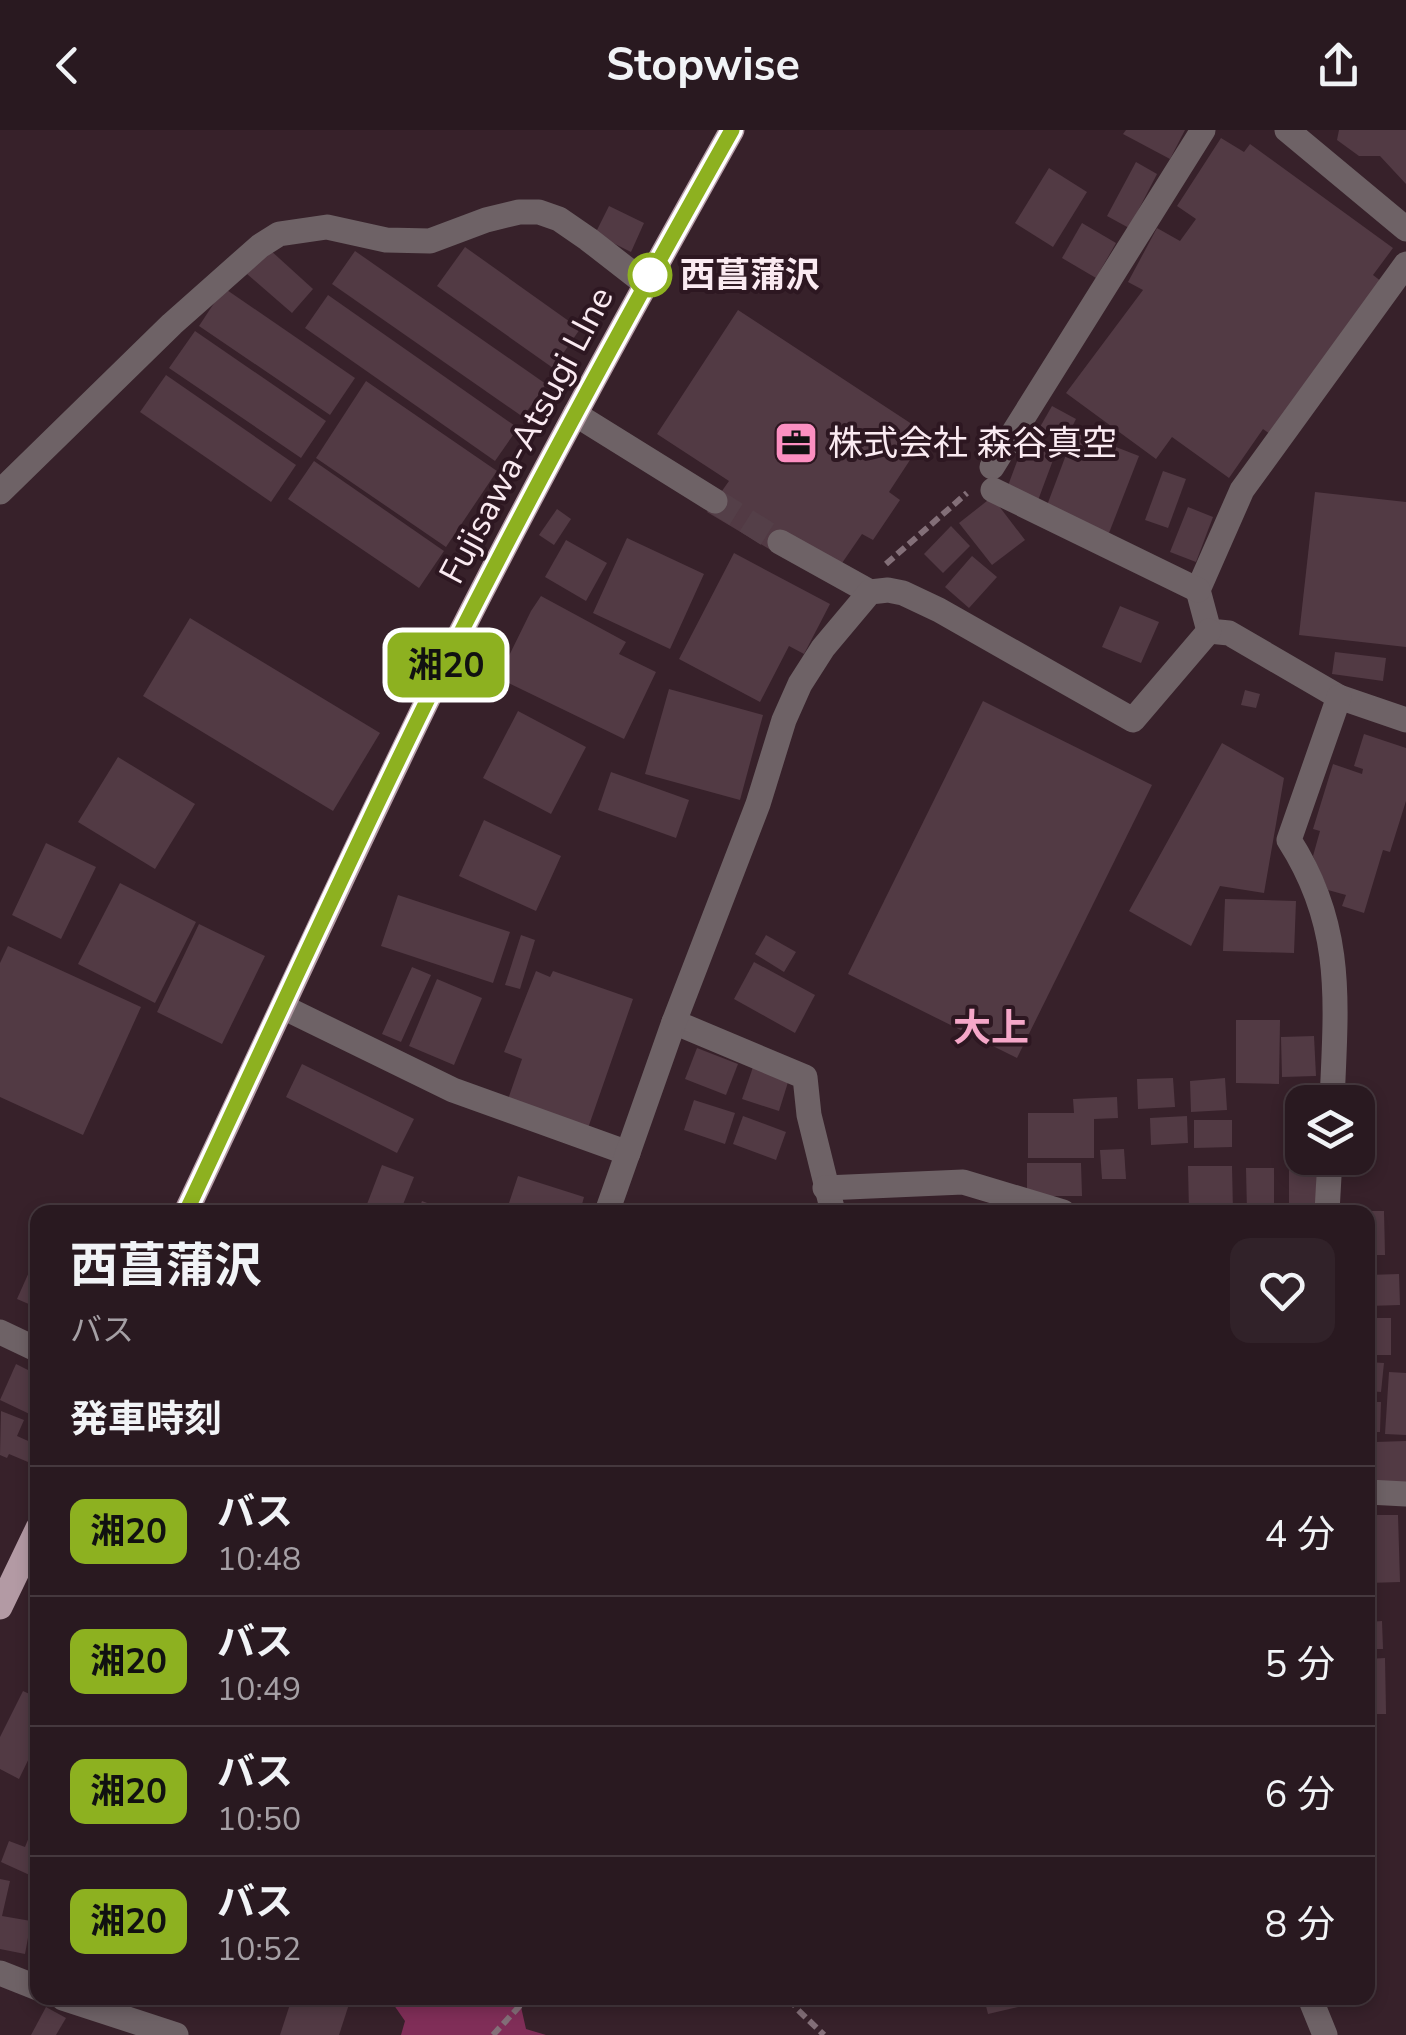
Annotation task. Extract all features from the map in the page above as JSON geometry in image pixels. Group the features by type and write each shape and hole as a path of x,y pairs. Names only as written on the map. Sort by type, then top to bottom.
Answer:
{"main road":[{"name":"Fujisawa-Atsugi LIne","path":"189,1205 454,648 575,414 732,130"},
{"path":"0,1607 30,1545"}],"street":[{"path":"1198,590 992,478 1203,130"},
{"path":"1288,130 1406,229"},
{"path":"0,492 172,324 260,246 279,234 327,226 386,240 430,242 486,220 539,212 559,219 588,238 646,284"},
{"path":"1209,631 1198,590 1242,490 1406,264"},
{"path":"575,414 715,501"},
{"path":"780,542 870,592 888,590 939,610 1132,720 1209,631"},
{"path":"609,1205 758,804 784,720 800,684 823,648 870,592"},
{"path":"1209,631 1229,633 1339,697 1406,720"},
{"path":"1333,1085 1334,960 1326,918 1308,870 1288,840 1339,697"},
{"path":"283,1007 454,1090 628,1153"},
{"path":"674,1022 805,1077 809,1114 829,1200 962,1182 1039,1205"},
{"path":"1328,1205 1329,1175"},
{"path":"0,1332 30,1346"},
{"path":"1375,1492 1406,1494"},
{"path":"0,1973 30,1985"},
{"path":"84,2005 176,2035"},
{"path":"1313,2005 1325,2035"}],"path":[{"path":"870,592 890,558 978,483 992,478"},
{"path":"493,2035 521,2005"},
{"path":"794,2005 824,2035"}],"shaded area":[{"path":"394,2005 521,2005 526,2029 546,2035 401,2035 405,2021"}],"building":[{"path":"1126,130 1185,130 1170,159 1123,134"},
{"path":"1339,130 1406,130 1406,184 1380,156 1359,156 1337,140"},
{"path":"1221,138 1244,152 1250,144 1393,248 1373,275 1382,282 1270,434 1263,429 1229,478 1172,437 1156,459 1066,393 1143,290 1128,282 1157,228 1180,241 1196,219 1177,206"},
{"path":"1136,162 1157,174 1129,228 1107,216"},
{"path":"1049,168 1087,192 1053,247 1015,223"},
{"path":"609,206 644,223 631,252 595,234"},
{"path":"1082,223 1116,243 1096,278 1062,258"},
{"path":"465,247 580,329 553,368 437,286"},
{"path":"269,249 313,289 292,313 247,274"},
{"path":"355,251 546,384 523,417 332,284"},
{"path":"224,288 355,378 330,415 199,326"},
{"path":"328,295 518,428 495,461 305,328"},
{"name":"株式会社 森谷真空","path":"738,310 927,434 889,492 900,500 873,540 862,534 840,566 774,552 707,512 729,481 657,434"},
{"path":"195,331 326,421 301,458 169,368"},
{"path":"166,375 296,465 271,502 140,412"},
{"path":"366,381 497,471 446,547 316,458"},
{"path":"1052,406 1076,419 1065,441 1040,427"},
{"path":"1075,431 1139,456 1109,533 1046,508"},
{"path":"1025,440 1056,452 1037,503 1006,491"},
{"path":"314,461 444,551 419,588 288,499"},
{"path":"1163,471 1186,479 1168,528 1145,520"},
{"path":"1315,492 1406,502 1406,647 1299,635"},
{"path":"992,497 1025,540 992,565 959,523"},
{"path":"1188,507 1213,517 1196,562 1170,552"},
{"path":"557,509 571,519 554,545 539,535"},
{"path":"951,526 970,546 943,573 924,554"},
{"path":"627,538 704,574 670,649 593,613"},
{"path":"566,540 607,563 586,601 545,577"},
{"path":"734,553 830,604 804,654 789,646 760,702 679,659"},
{"path":"972,556 997,577 969,608 945,587"},
{"path":"541,596 626,642 619,654 656,672 624,739 498,678"},
{"path":"1120,606 1159,622 1141,663 1102,647"},
{"path":"190,618 380,733 333,811 143,696"},
{"path":"1335,652 1386,658 1383,681 1332,674"},
{"path":"669,689 763,715 740,800 645,774"},
{"path":"1245,690 1260,694 1256,708 1241,705"},
{"path":"983,701 1152,785 1017,1058 848,974"},
{"path":"518,711 586,747 551,814 483,778"},
{"path":"1364,734 1406,748 1406,801 1390,852 1383,850 1364,913 1342,906 1346,895 1328,890 1313,856 1320,831 1313,829 1333,764 1362,774 1363,769 1354,766"},
{"path":"1222,743 1284,778 1264,893 1220,886 1191,946 1129,911"},
{"path":"118,757 195,804 155,869 78,822"},
{"path":"611,772 689,800 676,838 598,810"},
{"path":"484,820 561,856 536,911 459,876"},
{"path":"46,843 96,867 61,939 12,915"},
{"path":"120,883 196,922 155,1003 78,964"},
{"path":"398,895 510,932 493,983 381,946"},
{"path":"1225,899 1296,901 1294,953 1223,951"},
{"path":"199,924 265,956 222,1044 157,1012"},
{"path":"521,935 535,940 520,989 505,985"},
{"path":"766,935 796,952 784,972 755,954"},
{"path":"8,946 141,1007 83,1135 0,1097 0,963"},
{"path":"754,962 815,995 795,1033 734,999"},
{"path":"412,967 431,975 401,1042 382,1034"},
{"path":"536,971 550,977 553,971 633,999 587,1131 507,1102 522,1059 504,1052"},
{"path":"437,979 482,998 454,1065 409,1046"},
{"path":"1236,1020 1280,1020 1279,1084 1236,1083"},
{"path":"1314,1036 1316,1076 1282,1077 1281,1037"},
{"path":"697,1048 738,1064 726,1095 685,1079"},
{"path":"302,1064 414,1119 397,1153 286,1097"},
{"path":"753,1067 789,1079 779,1111 742,1099"},
{"path":"1173,1078 1175,1107 1138,1109 1137,1079"},
{"path":"1225,1078 1227,1110 1191,1112 1190,1081"},
{"path":"1117,1097 1118,1118 1094,1119 1094,1158 1028,1158 1028,1113 1074,1113 1073,1099"},
{"path":"694,1100 735,1113 725,1144 684,1130"},
{"path":"743,1116 786,1132 776,1160 733,1144"},
{"path":"1187,1116 1188,1143 1151,1145 1150,1118"},
{"path":"1194,1120 1232,1120 1232,1147 1194,1148"},
{"path":"1124,1149 1126,1179 1102,1179 1100,1150"},
{"path":"1027,1163 1081,1163 1082,1196 1027,1196"},
{"path":"382,1165 414,1177 403,1205 367,1205"},
{"path":"1188,1166 1232,1166 1233,1205 1189,1205"},
{"path":"1246,1168 1274,1168 1274,1205 1247,1205"},
{"path":"1289,1175 1317,1175 1316,1205 1289,1205"},
{"path":"518,1176 584,1197 582,1205 508,1205"},
{"path":"1375,1211 1384,1211 1385,1255 1375,1255"},
{"path":"30,1270 30,1305 17,1299"},
{"path":"1399,1274 1400,1305 1375,1306 1375,1275"},
{"path":"1375,1318 1391,1318 1391,1355 1375,1355"},
{"path":"1375,1362 1384,1363 1381,1392 1375,1392"},
{"path":"16,1364 30,1371 30,1414 0,1400"},
{"path":"1389,1372 1406,1373 1406,1435 1385,1434"},
{"path":"1375,1402 1381,1402 1380,1432 1375,1432"},
{"path":"1,1411 24,1420 17,1436 30,1442 30,1457 28,1462 9,1454 7,1458 0,1455"},
{"path":"1406,1441 1406,1489 1376,1490 1375,1442"},
{"path":"1375,1515 1398,1515 1400,1582 1375,1583"},
{"path":"1382,1621 1383,1649 1375,1649 1375,1622"},
{"path":"1385,1658 1386,1714 1375,1714 1375,1659"},
{"path":"23,1691 30,1694 30,1756 19,1779 0,1769 0,1737"},
{"path":"30,1835 30,1875 1,1862 9,1841 25,1847"},
{"path":"0,1879 10,1881 2,1916 30,1921 30,1926 25,1954 0,1949"},
{"path":"290,2005 349,2005 339,2035 280,2035"},
{"path":"986,2005 1026,2005 988,2014"},
{"path":"46,2007 66,2018 56,2035 31,2035"}],"tunnel":[{"path":"715,501 780,542"}],"bus line":[{"name":"湘20","path":"189,1205 462,631 575,414 732,130"}],"place":[{"name":"西菖蒲沢","path":"650,275"},
{"name":"株式会社 森谷真空","path":"796,443"}],"district":[{"name":"大上","path":"991,1028"}]}
